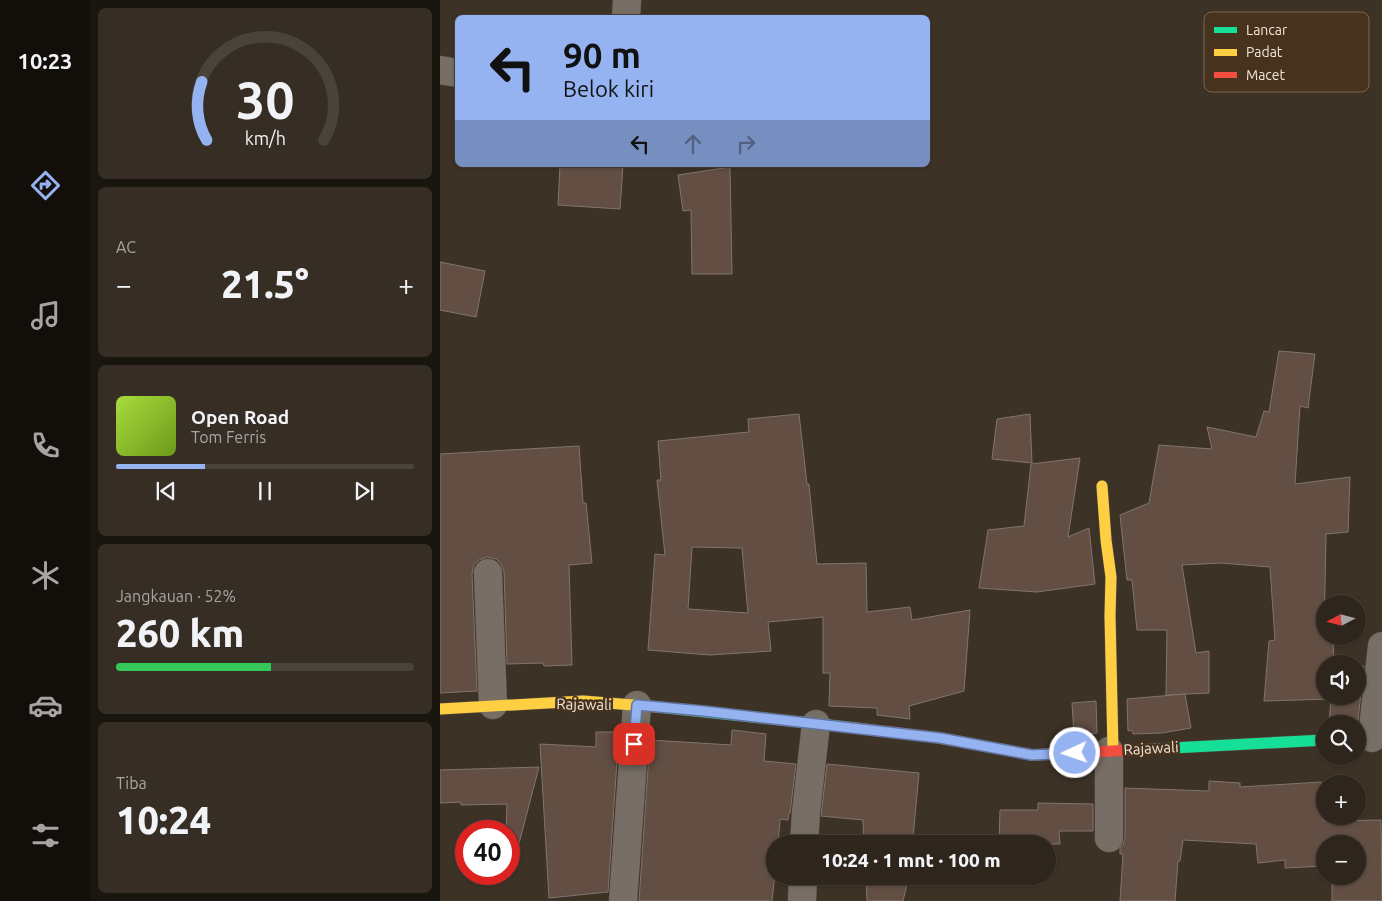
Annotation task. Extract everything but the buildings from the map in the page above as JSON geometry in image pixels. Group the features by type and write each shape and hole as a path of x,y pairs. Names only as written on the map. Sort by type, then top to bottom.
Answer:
{"street":[{"path":"626,15 627,0"},
{"path":"440,70 455,72"},
{"path":"1102,486 1111,577 1110,838"},
{"path":"488,573 493,705"},
{"path":"1370,738 1382,646"},
{"name":"Rajawali","path":"440,709 583,701 637,705 940,738 1032,755 1316,740"},
{"path":"622,901 637,705"},
{"path":"805,835 816,724"},
{"path":"802,901 803,885"}],"traffic: fast":[{"path":"658,707 856,728"},
{"path":"1153,749 1316,740"}],"traffic: slow":[{"path":"1102,486 1111,577 1113,750"},
{"path":"440,709 583,701 658,707"}],"traffic: jam":[{"path":"856,728 940,738 1033,755 1153,749"}],"route":[{"path":"634,744 637,705 940,738 1032,755 1075,753"}]}
